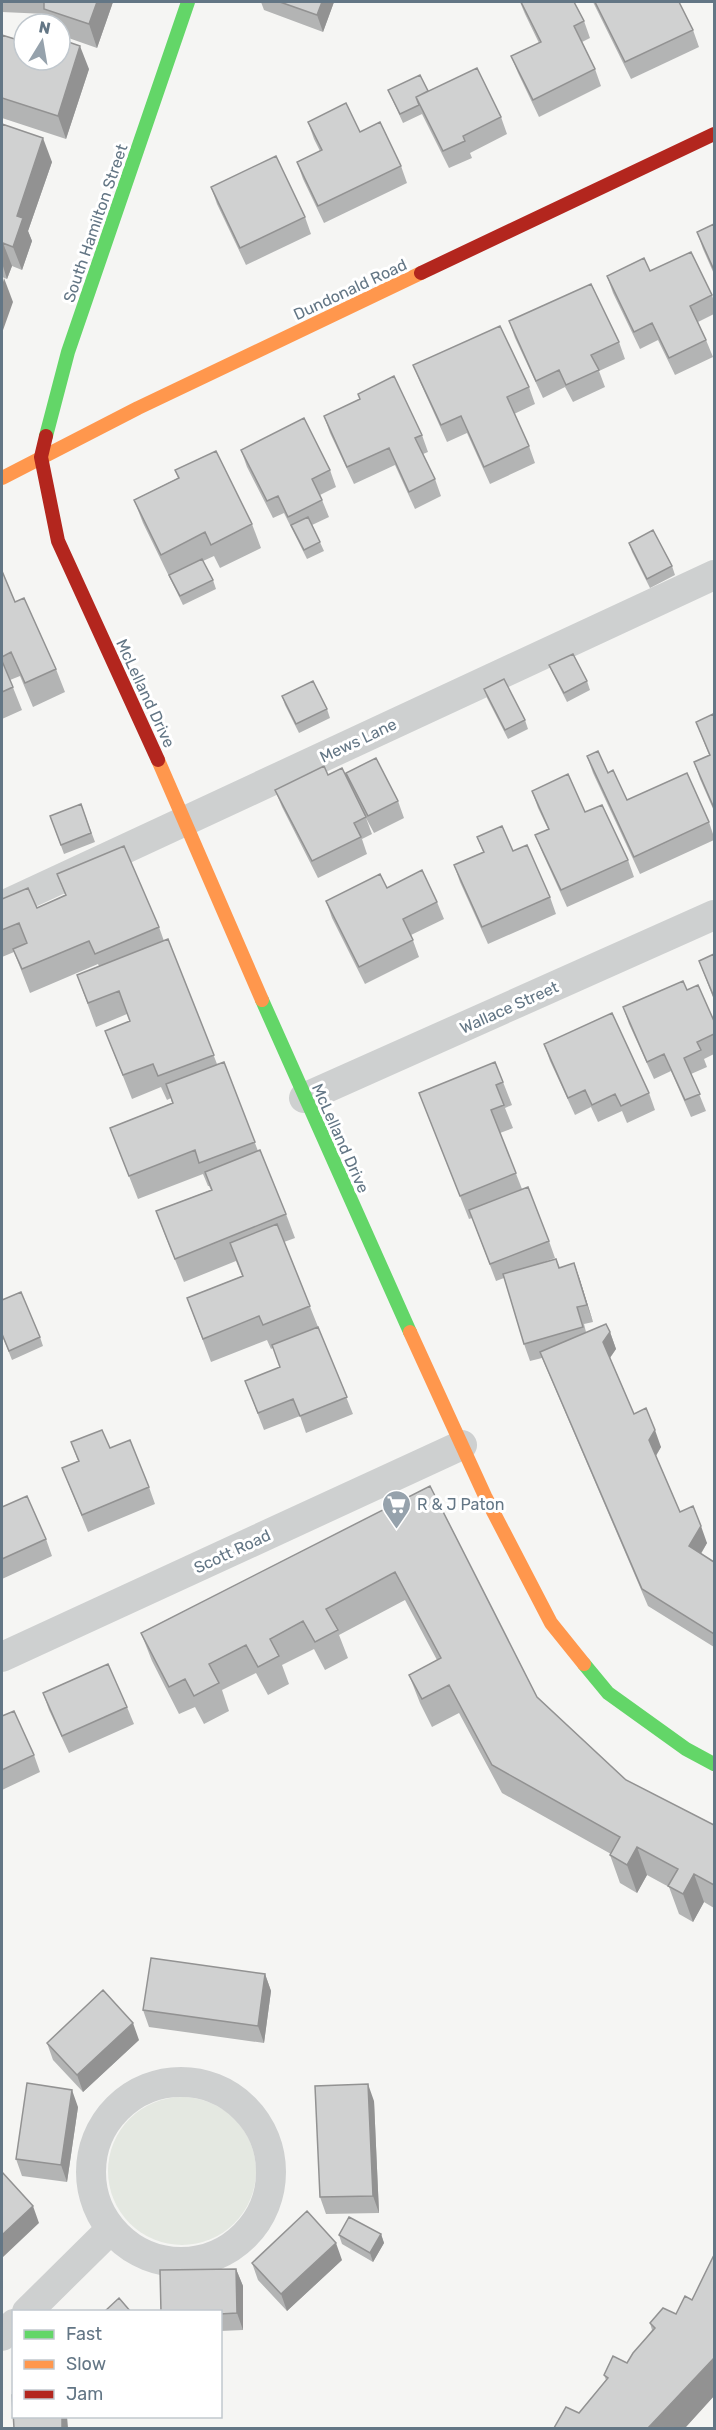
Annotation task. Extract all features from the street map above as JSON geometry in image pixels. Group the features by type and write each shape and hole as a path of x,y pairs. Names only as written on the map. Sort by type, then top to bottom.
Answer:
{"street":[{"name":"South Hamilton Street","path":"41,457 68,352 188,2"},
{"name":"Dundonald Road","path":"2,478 149,403 714,134"},
{"name":"McLelland Drive","path":"41,457 58,542 186,820 304,1098 462,1445 551,1623 608,1693 686,1749 714,1764"},
{"name":"Mews Lane","path":"2,906 714,575"},
{"name":"Wallace Street","path":"304,1098 714,915"},
{"name":"Scott Road","path":"2,1657 462,1445"},
{"path":"169,2082 207,2085 243,2106 268,2147 272,2184 261,2216 240,2241 206,2260 173,2262 136,2251 111,2229 95,2202 90,2176 96,2142 112,2113 138,2092 169,2082"},
{"path":"29,2310 111,2229"}],"shaded area":[{"path":"182,2097 210,2103 234,2119 250,2143 256,2171 250,2199 234,2223 210,2239 182,2245 154,2239 130,2223 114,2199 108,2171 114,2143 130,2119 154,2103"}],"building":[{"path":"44,2 97,2 89,24 72,18 72,12 53,12 44,9"},
{"path":"280,2 322,2 317,15"},
{"path":"521,2 574,2 584,21 574,26 595,69 533,100 511,56 541,42"},
{"path":"595,2 679,2 693,30 625,62"},
{"path":"2,35 12,38 12,72 72,72 58,116 2,98"},
{"path":"72,43 80,46 72,71"},
{"path":"477,68 501,117 463,136 465,141 443,151 416,97"},
{"path":"420,75 428,91 416,97 419,105 400,114 388,90"},
{"path":"346,103 360,132 380,122 401,166 318,206 297,162 322,150 308,122"},
{"path":"2,124 43,138 17,216 23,218 13,247 3,243 2,247"},
{"path":"276,156 305,217 240,248 211,187"},
{"path":"714,224 714,270 697,232"},
{"path":"691,252 712,295 690,306 706,340 669,358 652,323 634,332 607,276 644,258 650,271"},
{"path":"591,284 619,342 591,355 599,370 566,385 559,370 536,381 509,321"},
{"path":"500,326 529,387 507,397 529,446 484,467 461,416 441,425 413,365"},
{"path":"394,376 422,435 415,438 435,479 409,492 389,448 347,467 324,416 360,399 358,394"},
{"path":"304,418 330,470 312,479 322,500 288,517 278,496 267,501 241,450"},
{"path":"216,451 252,524 211,545 205,532 161,555 134,500 179,478 175,470"},
{"path":"308,517 320,542 304,550 291,525"},
{"path":"653,530 672,566 647,579 629,543"},
{"path":"202,559 213,580 180,596 169,575"},
{"path":"2,571 15,602 24,598 56,669 25,683 11,652 2,657"},
{"path":"573,654 587,681 564,693 549,665"},
{"path":"2,661 13,687 2,692"},
{"path":"504,679 525,720 505,730 484,689"},
{"path":"313,681 327,709 296,724 282,696"},
{"path":"713,714 714,808 694,762 710,755 696,722"},
{"path":"598,751 608,773 613,770 627,800 687,773 709,822 634,857 587,756"},
{"path":"376,758 398,801 368,816 346,773"},
{"path":"324,766 328,775 342,768 366,817 354,823 361,837 312,861 275,790"},
{"path":"568,774 585,812 602,805 628,860 561,890 535,835 549,829 532,791"},
{"path":"81,804 91,833 61,845 50,816"},
{"path":"502,826 513,851 527,845 550,897 482,927 454,865 484,852 477,837"},
{"path":"124,846 159,927 95,954 89,941 22,969 13,949 27,943 19,923 2,930 2,899 28,888 37,908 66,895 57,874"},
{"path":"422,870 437,902 403,919 413,940 359,967 326,901 380,874 387,888"},
{"path":"168,939 214,1055 158,1076 153,1064 123,1075 105,1031 130,1021 119,991 88,1003 77,975"},
{"path":"714,954 714,997 699,961"},
{"path":"683,981 687,990 698,985 714,1021 714,1034 697,1042 701,1050 684,1058 700,1094 685,1100 664,1054 647,1062 623,1007"},
{"path":"612,1013 649,1093 621,1106 615,1094 592,1105 585,1090 568,1098 544,1044"},
{"path":"224,1062 255,1142 199,1163 195,1150 129,1176 110,1128 173,1103 166,1084"},
{"path":"495,1062 503,1082 496,1085 504,1105 491,1110 516,1173 460,1196 419,1093"},
{"path":"260,1150 286,1214 175,1259 156,1211 212,1190 205,1172"},
{"path":"528,1187 549,1241 490,1264 469,1210"},
{"path":"277,1224 310,1306 263,1325 259,1316 203,1339 187,1298 243,1276 230,1243"},
{"path":"556,1259 559,1268 574,1263 587,1305 577,1307 583,1327 524,1344 503,1274"},
{"path":"21,1292 40,1337 9,1351 2,1334 2,1300"},
{"path":"606,1324 610,1332 603,1342 634,1414 646,1408 655,1430 649,1440 680,1512 693,1506 701,1526 689,1546 714,1562 714,1634 642,1589 540,1352"},
{"path":"318,1327 347,1397 300,1416 293,1399 258,1413 245,1381 280,1367 272,1345"},
{"path":"102,1430 110,1448 130,1440 149,1487 82,1515 62,1468 79,1461 71,1442"},
{"path":"430,1486 537,1697 626,1780 714,1825 714,1885 694,1874 683,1894 668,1886 678,1869 637,1847 627,1865 610,1855 620,1837 492,1765 449,1685 422,1699 409,1675 441,1658 395,1572 326,1609 338,1630 315,1642 303,1621 270,1639 279,1656 258,1667 246,1645 209,1664 219,1683 194,1696 185,1679 169,1687 141,1633"},
{"path":"27,1496 46,1539 2,1559 2,1507"},
{"path":"108,1664 127,1707 62,1736 43,1693"},
{"path":"14,1711 34,1755 2,1770 2,1716"},
{"path":"151,1958 265,1974 258,2026 143,2010"},
{"path":"103,1990 133,2023 77,2075 47,2043"},
{"path":"27,2083 72,2090 61,2165 16,2159"},
{"path":"368,2084 373,2196 320,2197 315,2086"},
{"path":"2,2172 33,2206 2,2235"},
{"path":"307,2211 336,2243 281,2294 252,2263"},
{"path":"349,2217 381,2234 370,2253 339,2235"},
{"path":"713,2257 714,2358 648,2428 554,2428 566,2407 579,2413 608,2378 604,2375 613,2356 627,2363 655,2328 650,2323 663,2308 676,2314 685,2296 692,2300"},
{"path":"236,2269 237,2313 222,2314 222,2310 161,2310 160,2270"},
{"path":"119,2298 129,2310 106,2310"},
{"path":"13,2418 62,2418 62,2428 14,2428"}],"traffic: fast":[{"path":"46,436 68,352 188,2"},
{"path":"262,1000 410,1332"},
{"path":"584,1664 608,1693 686,1749 714,1764"}],"traffic: slow":[{"path":"2,478 138,408 421,273"},
{"path":"158,760 262,1000"},
{"path":"410,1332 485,1496 551,1623 584,1664"}],"traffic: jam":[{"path":"421,273 714,134"},
{"path":"46,436 41,457 58,541 158,760"}],"place":[{"name":"R & J Paton","path":"396,1530"}]}
